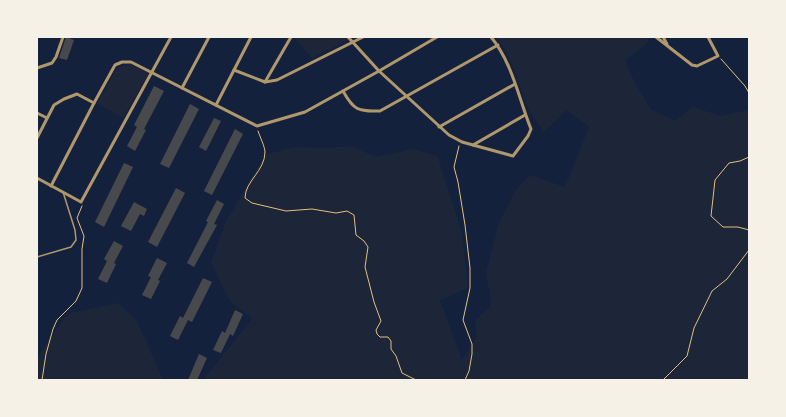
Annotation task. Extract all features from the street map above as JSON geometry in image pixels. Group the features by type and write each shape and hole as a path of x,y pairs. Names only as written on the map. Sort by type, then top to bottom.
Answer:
{"street":[{"path":"37,68 52,63 56,57 63,37"},
{"path":"37,178 81,202 170,37"},
{"path":"182,88 209,37"},
{"path":"216,105 251,37"},
{"path":"265,82 291,37"},
{"path":"348,37 379,71 448,135 460,141 513,156 528,136 531,129 515,84 498,45 491,37"},
{"path":"234,70 265,82 277,80 363,37"},
{"path":"50,186 115,65 122,62 131,62 257,126 305,112 437,37"},
{"path":"656,37 692,65 697,66 718,56 708,37"},
{"path":"663,37 668,46"},
{"path":"343,91 355,108 367,111 380,111 498,45"},
{"path":"440,127 515,84"},
{"path":"37,138 54,105 77,94 94,103"},
{"path":"37,113 47,118"},
{"path":"473,145 525,115"}],"lane":[{"path":"37,257 71,247 76,240 75,230 63,192"}],"path":[{"path":"718,56 745,86 749,93"},
{"path":"257,126 265,152 263,163 259,172 245,193 244,198 252,204 286,211 312,209 336,213 347,211 354,215 356,235 364,241 368,247 365,267 374,302 381,321 376,330 377,334 380,337 388,337 391,341 391,350 396,356 402,373 416,380"},
{"path":"460,141 454,167 465,225 470,278 469,298 463,320 472,344 469,371 465,380"},
{"path":"749,157 740,161 729,163 715,180 711,216 723,227 738,227 749,230"},
{"path":"42,380 46,354 53,329 58,320 76,301 82,288 82,249 84,236 77,218 82,208 81,202"},
{"path":"663,380 686,356 694,328 712,291 727,279 749,250"}],"shaded area":[{"path":"296,37 345,37 347,41 312,58 295,39"},
{"path":"496,37 645,37 650,41 625,60 635,83 651,109 675,121 693,107 721,116 749,110 749,380 203,380 252,319 229,300 211,262 226,221 265,155 293,147 327,148 351,146 376,157 414,149 438,157 462,234 468,288 440,300 462,360 477,336 475,320 491,306 486,271 499,223 516,190 530,175 565,187 589,127 567,110 544,132 529,109 523,97 511,61"},
{"path":"131,64 149,72 123,118 97,103 118,67"},
{"path":"118,303 137,321 163,380 37,380 37,358 67,314"}],"building":[{"path":"66,37 74,40 67,60 59,58"},
{"path":"154,86 164,91 144,129 146,130 135,151 127,146 137,127 134,125"},
{"path":"190,104 199,109 169,168 160,164"},
{"path":"214,118 221,121 206,151 199,147"},
{"path":"235,129 243,134 212,195 204,191"},
{"path":"124,163 133,167 104,227 95,222"},
{"path":"176,188 185,193 157,247 148,242"},
{"path":"217,200 224,204 214,224 217,225 194,267 187,263 208,222 206,221"},
{"path":"134,202 147,209 144,216 140,214 131,231 121,226"},
{"path":"114,241 123,246 114,263 116,264 107,283 98,279 107,261 104,259"},
{"path":"157,258 167,263 158,280 160,281 151,299 142,295 151,277 148,276"},
{"path":"203,278 212,282 192,322 188,320 178,340 170,336 180,316 183,318"},
{"path":"235,310 243,314 233,336 230,334 221,353 213,350 222,331 225,333"},
{"path":"199,354 207,358 197,380 188,380"}]}
